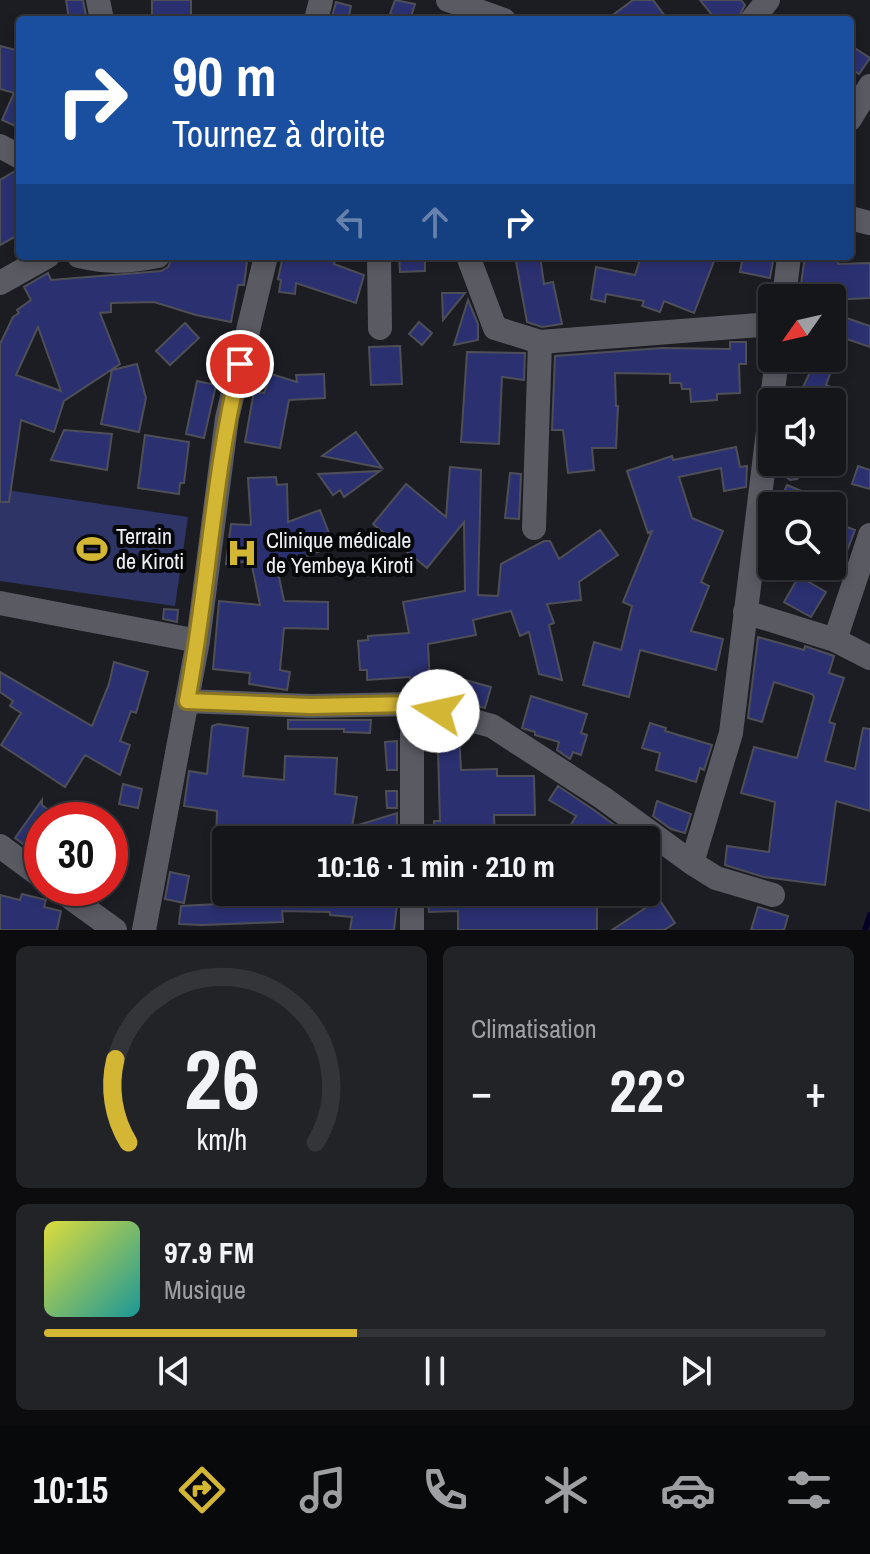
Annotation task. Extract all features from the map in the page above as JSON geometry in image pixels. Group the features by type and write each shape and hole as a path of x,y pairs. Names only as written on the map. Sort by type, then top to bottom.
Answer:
{"street":[{"path":"755,16 768,0"},
{"path":"450,7 487,16"},
{"path":"854,112 870,86"},
{"path":"0,283 41,260"},
{"path":"99,260 138,260"},
{"path":"144,930 198,641 227,418 265,260"},
{"path":"379,260 380,328"},
{"path":"470,260 495,328 540,342 758,325"},
{"path":"786,284 789,260"},
{"path":"534,528 540,342"},
{"path":"692,863 731,733 775,372"},
{"path":"835,640 870,535"},
{"path":"0,603 198,641"},
{"path":"745,612 835,640 870,658"},
{"path":"187,701 310,706 412,704 492,726 603,798 716,878 773,895"},
{"path":"412,704 412,826"},
{"path":"0,846 24,864"},
{"path":"82,906 115,930"},
{"path":"412,906 412,930"}],"shaded area":[{"name":"Terrain de Kiroti","path":"0,489 188,517 175,606 0,581"}],"building":[{"path":"66,0 83,0 86,16 68,16"},
{"path":"152,0 191,0 191,16 152,16"},
{"path":"395,0 415,4 411,16 390,14"},
{"path":"633,0 653,0 665,16 611,16"},
{"path":"700,0 741,0 745,5 739,16 713,16"},
{"path":"336,2 351,6 349,16 332,16"},
{"path":"0,46 16,50 16,126 2,120 14,93 0,89"},
{"path":"854,48 870,58 859,74 854,71"},
{"path":"16,171 16,236 0,245 0,180"},
{"path":"171,260 247,261 244,285 238,285 231,322 154,302 111,303 111,312 100,313 120,364 64,401 54,432 21,420 9,502 0,502 0,344 13,317 19,313 17,310 31,300 24,287 48,273 51,280 161,271 168,267","holes":["38,327 61,391 16,375"]},
{"path":"282,260 335,260 334,264 364,275 356,303 296,283 295,294 279,292 281,280 278,279"},
{"path":"399,260 425,260 425,271 400,272"},
{"path":"516,260 541,260 544,284 553,282 562,324 542,327 527,322"},
{"path":"640,260 714,260 694,313 664,301 660,312 642,306 644,301 606,294 605,302 591,299 596,267 635,275"},
{"path":"742,260 773,260 770,278 740,272"},
{"path":"804,260 838,260 838,264 870,263 870,298 846,299 846,284 801,284"},
{"path":"442,293 465,293 443,320"},
{"path":"468,300 478,324 478,340 454,345"},
{"path":"846,318 870,326 870,347 846,339"},
{"path":"419,322 432,333 422,345 409,334"},
{"path":"185,323 199,338 170,365 156,351"},
{"path":"730,342 746,342 746,364 739,364 740,393 717,394 717,400 691,402 690,389 682,389 681,383 670,383 670,374 615,373 618,406 616,448 592,448 594,470 568,473 563,430 552,430 555,356 662,348 730,349"},
{"path":"400,346 402,384 371,385 369,347"},
{"path":"467,352 525,353 524,380 502,377 499,444 461,442"},
{"path":"137,364 146,398 139,432 101,424 112,370"},
{"path":"810,372 831,372 826,385 833,388 803,388"},
{"path":"271,374 297,382 296,375 324,374 325,398 289,400 280,448 245,442 254,391 264,393"},
{"path":"197,381 216,385 204,438 186,434"},
{"path":"64,430 112,434 107,470 51,460"},
{"path":"356,432 382,468 322,456"},
{"path":"145,435 189,442 184,483 180,483 179,494 138,488"},
{"path":"736,447 740,467 747,466 746,487 724,491 721,468 679,477 692,518 723,531 701,582 709,586 691,631 723,639 716,670 640,650 629,697 583,685 594,642 621,650 632,606 623,602 652,531 648,533 627,471 672,456 673,460"},
{"path":"858,466 870,470 870,489 852,484"},
{"path":"450,467 481,470 478,595 498,596 501,564 544,541 550,541 559,559 600,530 618,555 579,582 581,600 547,604 554,623 549,625 562,680 539,674 529,632 520,636 511,611 473,620 476,635 428,644 430,683 411,684 410,677 367,680 367,670 360,670 358,641 368,640 368,636 409,633 403,602 465,591 464,522 427,568 373,524 406,484 446,517"},
{"path":"380,471 344,497 340,490 333,495 318,474"},
{"path":"510,473 521,474 519,519 505,518"},
{"path":"276,477 277,485 287,484 288,522 320,510 334,546 277,567 284,601 328,602 328,629 284,628 280,670 290,672 287,690 249,684 250,673 213,669 219,601 260,605 251,561 226,564 231,524 251,525 248,478"},
{"path":"787,485 804,492 784,492"},
{"path":"846,526 855,530 846,553"},
{"path":"797,580 806,580 826,592 811,617 784,602"},
{"path":"164,609 178,610 177,622 163,619"},
{"path":"758,637 804,650 805,646 834,656 829,673 844,678 829,722 835,724 825,761 855,769 863,728 870,729 870,811 836,801 825,885 764,877 725,865 727,846 769,852 775,802 741,793 754,747 797,758 814,697 774,682 762,722 748,718"},
{"path":"114,662 148,672 136,713 131,711 120,741 130,745 120,775 85,755 65,787 1,745 21,713 10,706 13,701 0,692 0,672 92,726 109,684"},
{"path":"458,678 491,687 485,708 452,699"},
{"path":"531,696 587,714 581,733 587,735 581,755 573,752 570,759 557,750 559,742 522,728"},
{"path":"288,720 371,720 370,733 344,732 344,729 288,729"},
{"path":"650,723 666,728 665,731 712,745 704,770 700,768 696,782 656,770 660,753 642,748"},
{"path":"212,726 248,728 243,776 284,780 285,756 337,758 335,794 357,797 352,826 216,826 217,811 184,806 189,771 207,774"},
{"path":"459,732 461,770 497,769 497,776 534,776 535,815 494,815 494,826 434,826 434,821 440,821 438,751 443,733"},
{"path":"397,741 397,770 387,770 385,742"},
{"path":"123,784 142,789 138,808 128,806 128,802 119,802"},
{"path":"558,786 616,826 570,826 576,816 549,800"},
{"path":"386,791 397,791 397,808 387,808"},
{"path":"657,801 691,814 685,833 671,829 653,816"},
{"path":"397,813 397,826 355,826"},
{"path":"24,825 24,845 15,838"},
{"path":"170,872 189,876 184,903 165,899"},
{"path":"24,894 24,906 44,906 61,911 57,930 0,930 0,895 20,900"},
{"path":"660,900 675,923 664,930 612,930 648,906 660,906"},
{"path":"181,906 397,906 394,930 350,930 352,917 330,915 330,912 282,911 283,922 179,924"},
{"path":"429,906 597,906 597,930 458,930 458,911 429,912"},
{"path":"758,907 788,916 784,930 751,930"}],"waterway":[{"path":"865,930 870,915"}],"place":[{"name":"Terrain de Kiroti","path":"92,549"},
{"name":"Clinique médicale de Yembeya Kiroti","path":"242,553"}],"route":[{"path":"240,364 227,418 198,641 187,701 310,706 412,704 438,711"}]}
